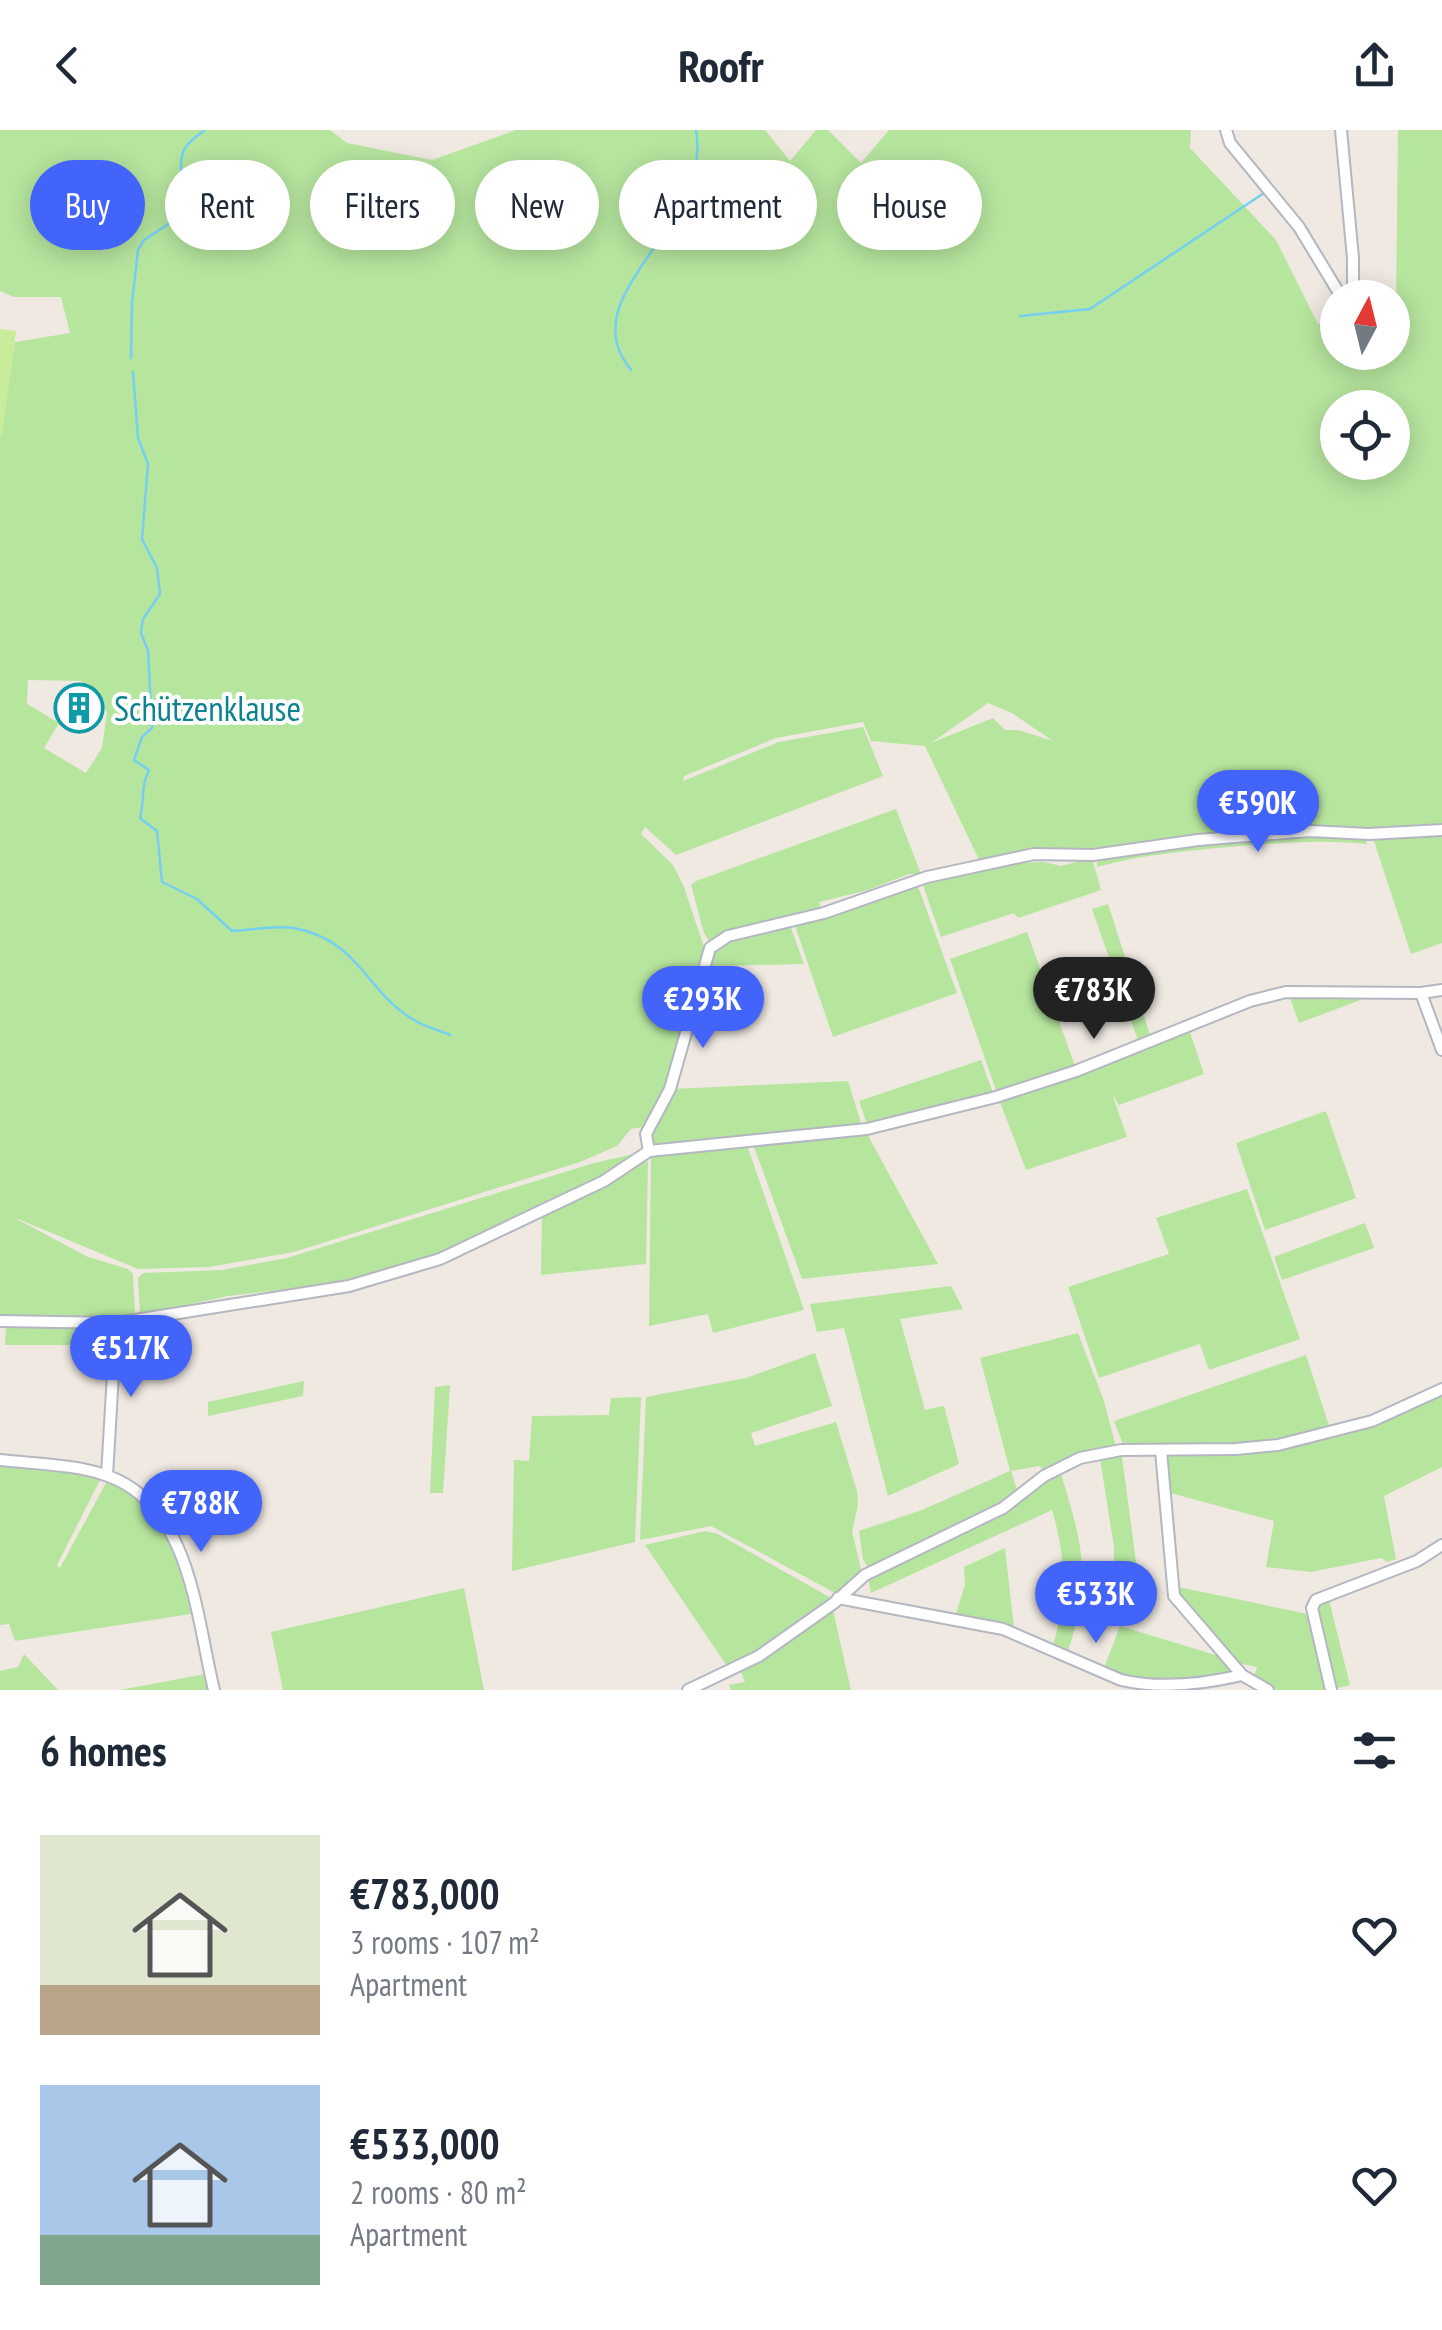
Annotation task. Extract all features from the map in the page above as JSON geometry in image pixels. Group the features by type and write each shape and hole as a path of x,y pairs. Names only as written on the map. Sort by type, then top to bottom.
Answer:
{"street":[{"path":"1226,130 1230,143 1299,227 1331,280"},
{"path":"1341,130 1353,280"},
{"path":"649,1151 646,1134 670,1089 710,948 728,936 824,913 926,877 1034,854 1094,855 1198,840 1310,832 1442,830"},
{"path":"0,1321 116,1323 348,1286 440,1259 604,1182 649,1151 867,1129 960,1106 1076,1071 1250,1002 1286,992 1442,990"},
{"path":"1421,993 1442,1050"},
{"path":"107,1475 116,1323"},
{"path":"688,1690 760,1656 865,1574 1002,1508 1044,1476 1080,1458 1121,1450 1278,1445 1372,1421 1442,1389"},
{"path":"1161,1451 1174,1596 1242,1675 1268,1690"},
{"path":"0,1460 107,1475 157,1511 174,1538 188,1576 214,1690"},
{"path":"1331,1690 1312,1604 1327,1594 1417,1561 1442,1545"},
{"path":"865,1574 870,1596 878,1604"},
{"path":"838,1598 1004,1629 1121,1680 1139,1684 1196,1683 1242,1675"}],"green space":[{"path":"0,130 330,130 347,143 432,160 516,130 765,130 789,160 619,160 619,250 817,250 817,160 791,160 816,130 828,130 858,160 837,160 837,250 982,250 982,160 864,160 889,130 1191,130 1190,148 1276,240 1320,324 1320,370 1410,370 1410,280 1396,280 1398,130 1442,130 1442,830 1310,831 984,864 1044,862 1061,866 1092,858 1101,890 1018,918 1014,913 941,937 923,885 926,879 981,864 925,746 871,741 863,722 776,738 684,776 683,781 779,742 863,727 883,776 676,855 645,827 641,834 673,865 684,887 705,950 668,1089 643,1127 631,1129 617,1146 580,1162 294,1252 209,1267 138,1269 11,1216 88,1257 128,1269 133,1274 135,1316 116,1320 0,1316 0,437 15,342 70,333 61,297 14,297 0,291","holes":["28,680 81,681 107,712 102,748 86,773 44,748 59,723 27,704","988,703 1012,713 1053,741 1005,730 993,718 931,743"]},
{"path":"0,329 16,331 2,437 0,437"},
{"path":"896,809 921,874 909,874 868,890 819,902 821,910 710,943 691,885 696,881"},
{"path":"1442,833 1442,943 1411,954 1373,838"},
{"path":"1270,836 1366,836 1367,844 1251,845 1154,855 1097,867 1097,857"},
{"path":"917,884 957,993 833,1037 794,923"},
{"path":"1108,904 1152,1041 1140,1046 1092,909"},
{"path":"790,925 804,964 708,966 720,945 730,939"},
{"path":"1027,932 1075,1066 1000,1092 996,1090 950,959"},
{"path":"1289,995 1371,996 1299,1023"},
{"path":"1189,1029 1204,1074 1119,1105 1112,1094 1127,1137 1026,1170 1000,1102 1002,1098"},
{"path":"981,1060 993,1093 867,1124 859,1101"},
{"path":"848,1081 862,1126 652,1146 651,1135 672,1089"},
{"path":"1326,1111 1356,1198 1265,1230 1236,1143"},
{"path":"865,1130 938,1264 802,1279 753,1144"},
{"path":"747,1145 804,1310 713,1333 708,1314 649,1326 651,1154"},
{"path":"638,1153 601,1180 436,1257 350,1282 228,1296 140,1315 138,1278 143,1273 222,1270 287,1258 594,1163"},
{"path":"645,1158 646,1264 541,1275 542,1214"},
{"path":"1247,1189 1300,1339 1209,1370 1200,1344 1099,1378 1068,1287 1169,1254 1156,1218"},
{"path":"1365,1223 1374,1248 1282,1280 1274,1257"},
{"path":"951,1286 963,1309 900,1319 925,1410 944,1406 959,1464 888,1496 844,1328 817,1332 810,1304"},
{"path":"6,1324 109,1326 110,1345 5,1345"},
{"path":"1078,1333 1104,1401 1116,1447 1071,1458 1043,1471 1040,1466 1011,1471 1019,1496 868,1567 859,1531 922,1510 1010,1471 980,1358"},
{"path":"815,1353 832,1406 751,1433 755,1446 836,1422 857,1491 852,1531 862,1573 837,1594 711,1526 640,1540 646,1397 746,1378"},
{"path":"1306,1355 1330,1429 1230,1444 1128,1447 1122,1442 1114,1421"},
{"path":"304,1381 303,1396 208,1416 208,1402"},
{"path":"450,1385 443,1493 430,1493 435,1387"},
{"path":"1442,1393 1442,1467 1384,1496 1396,1559 1387,1562 1381,1558 1311,1572 1266,1567 1274,1521 1167,1492 1167,1454 1272,1449"},
{"path":"641,1397 635,1542 512,1571 514,1460 529,1461 532,1416 609,1415 611,1398"},
{"path":"1121,1450 1137,1569 1114,1574 1114,1547 1099,1452"},
{"path":"0,1462 101,1478 57,1565 60,1568 107,1481 126,1491 155,1519 165,1536 181,1574 191,1614 15,1641 9,1624 0,1625"},
{"path":"1060,1471 1082,1561 1080,1602 1068,1651 1053,1645 1063,1578 1052,1510 871,1593 868,1576 939,1541 952,1539 951,1535"},
{"path":"705,1531 718,1534 831,1598 729,1669 645,1545"},
{"path":"1005,1548 1014,1628 955,1617 965,1585 964,1567"},
{"path":"1174,1586 1312,1615 1329,1690 1277,1690 1254,1676 1257,1667 1237,1663 1178,1596"},
{"path":"464,1588 484,1690 283,1690 271,1632"},
{"path":"1328,1596 1350,1685 1333,1689 1315,1608"},
{"path":"828,1609 833,1610 851,1690 731,1690 729,1685 745,1682 740,1670"},
{"path":"1120,1626 1222,1657 1230,1667 1226,1674 1179,1679 1119,1674 1104,1668"},
{"path":"24,1654 58,1690 0,1690 0,1671 18,1667"},
{"path":"205,1674 208,1690 120,1690"}],"waterway":[{"path":"131,358 138,250 144,240 176,219 194,183 181,170 182,156 190,142 205,130"},
{"path":"631,370 619,350 616,324 622,299 687,193 696,163 696,130"},
{"path":"1020,316 1090,309 1267,191"},
{"path":"133,372 138,438 148,464 142,539 157,568 160,594 143,619 141,633 148,651 152,728 142,737 134,760 149,770 140,818 157,831 162,882 197,899 232,931 271,927 316,934 348,955 398,1008 418,1022 450,1035"}],"place":[{"name":"Schützenklause","path":"79,708"}]}
